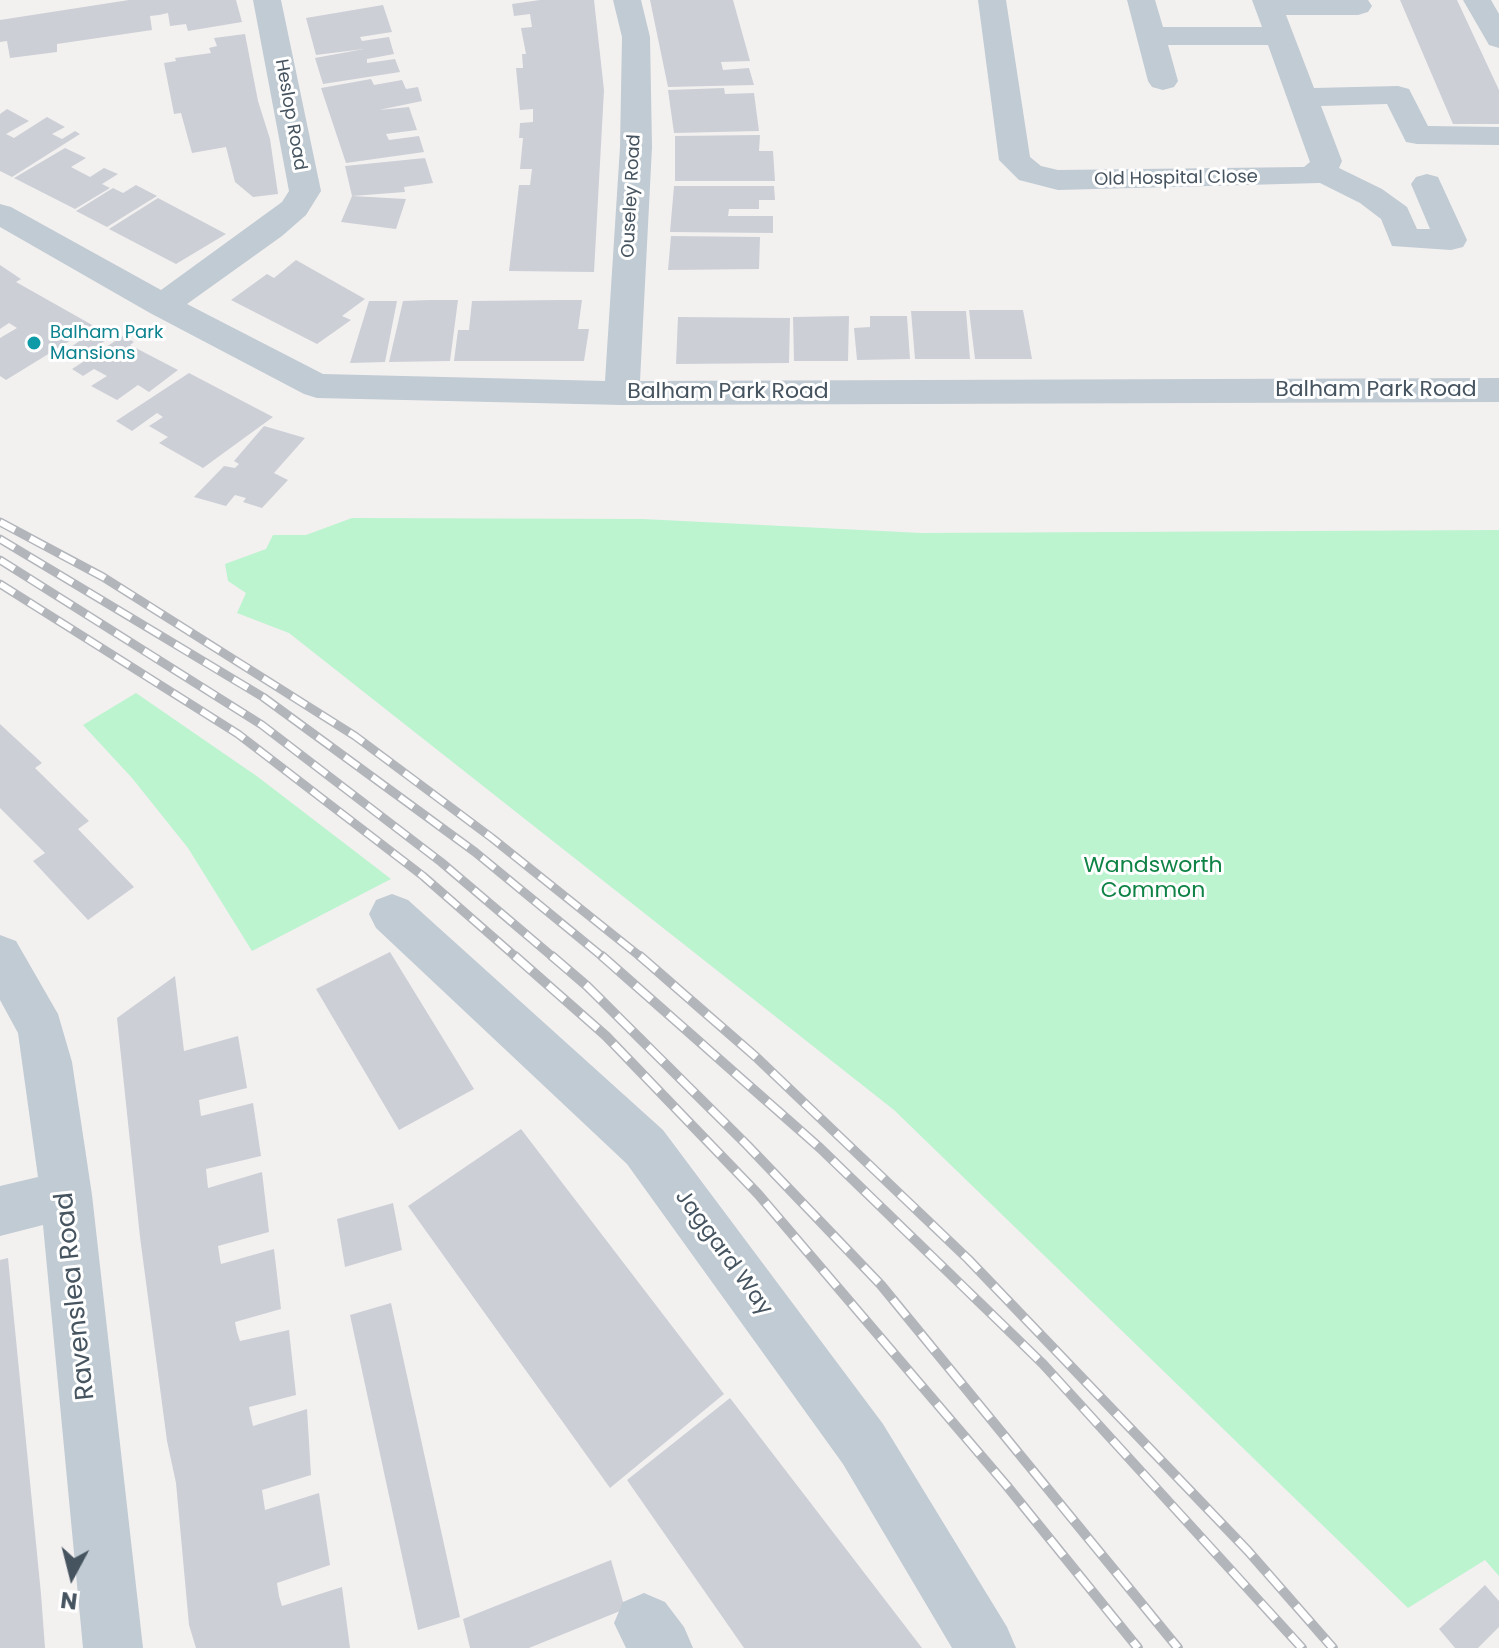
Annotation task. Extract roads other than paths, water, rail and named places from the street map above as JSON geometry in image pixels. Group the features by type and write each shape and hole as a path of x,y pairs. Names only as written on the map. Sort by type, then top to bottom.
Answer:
{"street":[{"name":"Heslop Road","path":"162,305 270,229 295,208 305,191 267,0"},
{"name":"Ouseley Road","path":"622,393 636,147 636,37 627,0"},
{"name":"Old Hospital Close","path":"992,0 1015,160 1030,173 1058,180 1300,178 1320,171"},
{"path":"1141,0 1163,81"},
{"path":"1477,0 1499,39"},
{"path":"1370,33 1357,3 1267,3 1326,161 1320,171 1371,196 1396,214 1404,239 1451,240 1427,184"},
{"path":"1151,36 1280,36"},
{"path":"1303,97 1393,84 1417,135 1499,136"},
{"name":"Balham Park Road","path":"0,214 162,305 317,386 622,393 1499,390"},
{"name":"Jaggard Way","path":"392,914 645,1147 863,1444 986,1648"},
{"name":"Ravenslea Road","path":"0,955 41,1029 66,1195 113,1648"},
{"path":"0,1211 66,1195"}],"railway":[{"path":"0,522 103,577 355,736 492,838 642,958"},
{"path":"0,539 263,697 475,852 604,958"},
{"path":"0,560 262,725 441,862 554,958"},
{"path":"0,584 238,734 423,876 517,958"},
{"path":"515,956 606,1036 758,1194 1007,1486 1138,1648"},
{"path":"552,956 587,986 747,1145 881,1285 1178,1648"},
{"path":"602,956 820,1148 1043,1364 1302,1648"},
{"path":"640,956 756,1057 968,1259 1248,1551 1333,1648"}],"place":[{"name":"Balham Park Mansions","path":"34,343"}],"park label":[{"name":"Wandsworth Common","path":"1153,878"}]}
